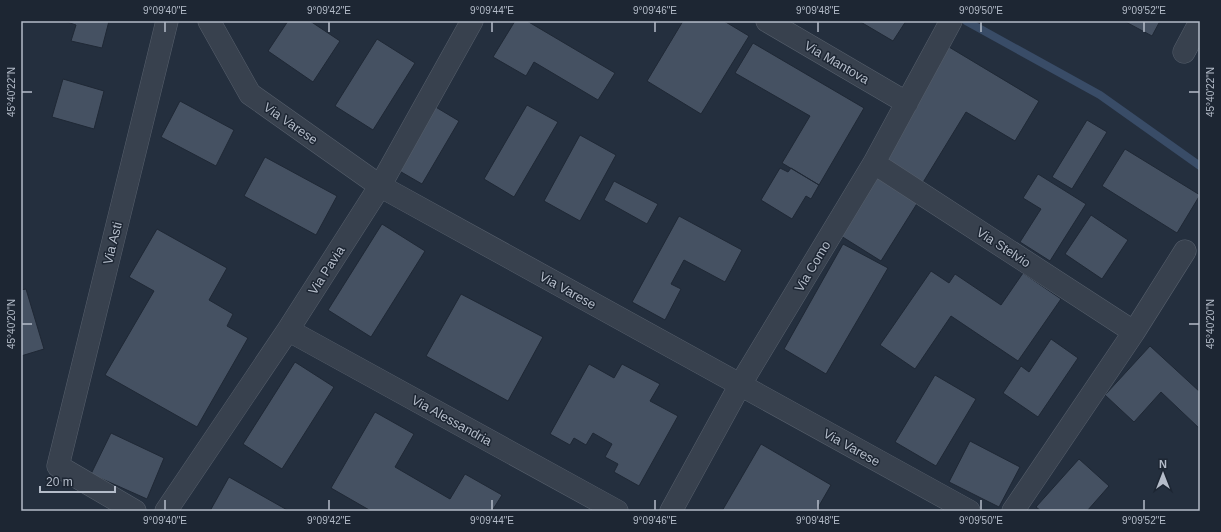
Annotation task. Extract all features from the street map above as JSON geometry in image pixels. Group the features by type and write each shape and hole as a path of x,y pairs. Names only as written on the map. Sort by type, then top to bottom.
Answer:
{"street":[{"name":"Via Asti","path":"135,511 58,466 167,21"},
{"name":"Via Varese","path":"209,21 250,94 380,186 969,511"},
{"name":"Via Pavia","path":"166,511 288,330 380,186 472,21"},
{"name":"Via Mantova","path":"767,21 907,103"},
{"path":"1184,52 1200,22"},
{"name":"Via Como","path":"671,511 740,385 874,163 950,23"},
{"name":"Via Stelvio","path":"874,163 1134,332"},
{"path":"1013,511 1134,332 1185,251"},
{"name":"Via Alessandria","path":"288,330 617,511"}],"building":[{"path":"64,21 109,21 102,48 71,41 76,25"},
{"path":"288,21 310,21 340,41 313,82 268,51"},
{"path":"515,21 527,21 615,73 598,100 534,62 526,76 493,57"},
{"path":"683,21 724,21 749,36 701,114 647,81"},
{"path":"859,21 906,21 893,41"},
{"path":"1124,21 1160,21 1152,36"},
{"path":"377,39 415,63 373,130 335,106"},
{"path":"753,43 864,108 819,185 782,163 810,116 735,73"},
{"path":"949,47 1039,101 1015,141 966,112 922,184 882,160"},
{"path":"63,79 104,91 94,129 52,117"},
{"path":"180,101 234,130 216,166 161,137"},
{"path":"527,105 558,122 514,197 484,179"},
{"path":"434,106 459,121 422,184 396,169"},
{"path":"1087,120 1107,132 1072,189 1052,177"},
{"path":"580,135 616,155 580,221 544,201"},
{"path":"1125,149 1200,195 1177,233 1102,186"},
{"path":"265,157 337,196 316,235 244,196"},
{"path":"780,168 788,172 791,168 819,185 811,199 806,196 792,219 761,200"},
{"path":"1038,174 1086,204 1050,261 1020,242 1041,209 1023,198"},
{"path":"878,177 918,202 881,261 841,236"},
{"path":"614,181 658,204 647,224 604,200"},
{"path":"1091,215 1128,240 1102,279 1065,254"},
{"path":"679,216 742,250 725,282 684,260 671,284 681,289 665,320 632,302"},
{"path":"382,224 425,251 371,337 328,310"},
{"path":"157,229 227,268 209,300 233,314 227,326 248,338 197,427 105,375 154,291 129,277"},
{"path":"843,244 888,268 826,374 784,349"},
{"path":"931,271 949,283 955,274 1001,305 1023,273 1061,299 1018,361 951,316 915,369 880,345"},
{"path":"26,289 44,349 21,356 21,290"},
{"path":"461,294 543,337 508,401 426,356"},
{"path":"1051,339 1078,358 1038,417 1003,393 1021,366 1029,372"},
{"path":"1150,346 1200,392 1199,428 1161,392 1134,422 1105,395"},
{"path":"295,362 334,387 282,469 243,444"},
{"path":"589,364 614,378 622,364 660,384 650,401 678,416 639,486 614,472 618,464 605,457 612,444 593,433 586,445 574,438 570,445 550,434"},
{"path":"935,375 976,399 936,466 895,442"},
{"path":"375,412 414,434 395,467 450,499 465,474 502,495 492,511 371,511 331,488"},
{"path":"111,433 164,458 147,499 91,474"},
{"path":"970,441 1020,467 999,507 949,482"},
{"path":"761,444 831,485 816,511 722,511"},
{"path":"1079,459 1109,486 1087,511 1041,511 1036,507"},
{"path":"229,477 289,511 210,511"}],"waterway":[{"path":"966,21 1100,95 1200,166"}]}
